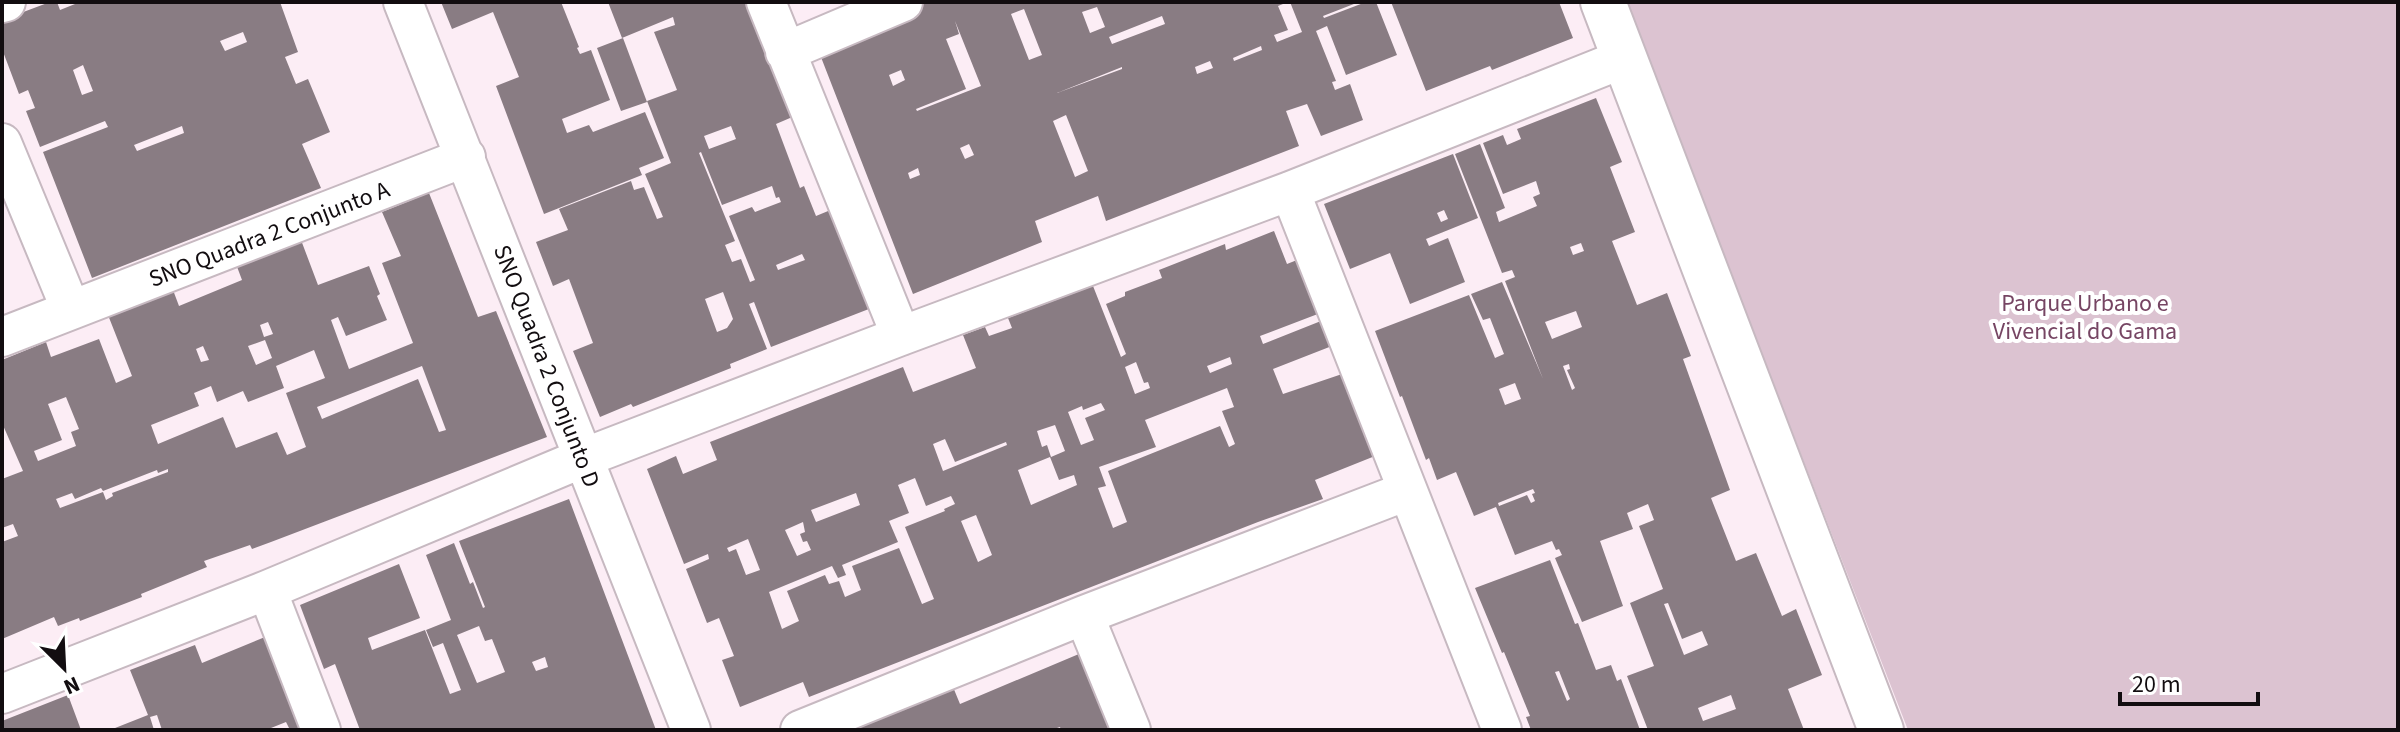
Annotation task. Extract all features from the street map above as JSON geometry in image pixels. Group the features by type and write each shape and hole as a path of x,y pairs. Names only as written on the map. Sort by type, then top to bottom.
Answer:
{"street":[{"name":"SNO Quadra 2 Conjunto D","path":"403,2 691,730"},
{"path":"766,2 901,336"},
{"path":"785,52 903,2"},
{"path":"1603,2 1881,730"},
{"path":"2,694 267,590 583,458 1290,191 1625,58"},
{"path":"2,143 71,310"},
{"name":"SNO Quadra 2 Conjunto A","path":"2,337 466,157"},
{"path":"1290,191 1502,730"},
{"path":"800,730 1084,615 1407,491"},
{"path":"267,590 321,730"},
{"path":"1084,615 1131,730"}],"green space":[{"name":"Parque Urbano e Vivencial do Gama","path":"1625,2 2398,2 2398,730 1908,730"}],"building":[{"path":"50,2 57,2 60,10 80,2 280,2 298,52 285,57 296,84 308,79 330,132 302,144 321,188 92,278 43,152 108,127 105,121 40,147 26,111 35,108 28,90 19,94 2,49 2,20","holes":["243,32 247,42 225,51 220,41","83,65 93,91 82,95 73,70","182,126 184,133 137,151 134,145"]},
{"path":"441,2 561,2 580,54 591,50 610,100 562,119 567,133 589,125 593,132 645,112 664,158 639,168 642,175 544,214 496,86 519,77 493,12 452,29"},
{"path":"608,2 756,2 797,115 776,124 800,188 804,186 816,216 833,209 874,307 771,347 754,302 749,304 767,349 730,364 731,368 600,417 573,351 593,343 569,279 553,286 536,242 568,230 559,209 631,181 634,190 644,187 657,219 663,217 645,174 671,163 647,101 677,90 654,32 675,25 673,17 622,38","holes":["731,126 736,139 709,149 704,136","699,153 722,205 772,186 776,198 779,197 781,202 755,212 752,207 729,216 755,280 750,282 741,259 732,262 725,245 735,241","802,254 805,260 778,270 776,265","723,292 733,319 727,328 717,332 705,299"]},
{"path":"901,2 1288,2 1278,6 1288,30 1274,35 1277,42 1302,32 1290,2 1359,2 1324,18 1366,2 1376,2 1397,55 1346,75 1327,26 1316,31 1336,81 1332,82 1335,90 1350,84 1363,120 1321,136 1307,104 1286,111 1299,146 1106,221 1098,196 1035,221 1042,242 913,294 812,34","holes":["1097,7 1105,27 1090,33 1082,12","1024,9 1042,55 1029,60 1011,14","1162,16 1165,24 1112,44 1109,37","955,21 981,86 917,111 966,89 946,39 959,34","1261,46 1262,50 1234,61 1233,58","1210,61 1213,68 1197,74 1195,67","1122,67 1122,69 1057,93","901,70 905,80 893,86 889,75","1066,115 1088,171 1075,177 1053,121","969,144 974,155 965,159 960,148","918,168 920,175 910,179 908,173"]},
{"path":"1391,2 1559,2 1573,38 1492,70 1490,66 1426,91"},
{"path":"623,38 647,102 621,111 597,48"},
{"path":"1596,98 1622,162 1610,167 1635,232 1612,241 1637,305 1667,293 1691,356 1683,359 1730,490 1711,498 1736,561 1756,553 1782,616 1796,609 1822,675 1788,689 1804,730 1648,730 1627,676 1654,666 1630,603 1663,589 1639,526 1654,520 1648,504 1627,513 1633,529 1600,541 1623,606 1582,622 1555,558 1562,555 1552,541 1515,555 1496,507 1474,516 1456,472 1437,480 1429,458 1426,460 1375,331 1469,295 1495,358 1504,354 1490,318 1483,320 1471,294 1502,282 1543,379 1505,281 1515,277 1512,270 1502,273 1455,154 1480,144 1505,208 1496,212 1499,222 1537,206 1533,197 1540,194 1536,181 1503,194 1483,143 1503,135 1507,145 1521,139 1517,129","holes":["1581,243 1584,251 1573,255 1570,247","1576,311 1582,327 1552,339 1545,322","1569,364 1570,369 1567,370 1575,388 1572,390 1563,366","1515,383 1521,399 1505,405 1499,389","1533,489 1535,493 1532,494 1535,501 1531,503 1527,495 1499,506 1498,503","1668,603 1682,639 1702,631 1708,645 1684,655 1664,604","1731,695 1736,709 1703,721 1698,708"]},
{"path":"1453,154 1478,218 1426,239 1429,246 1448,238 1465,282 1410,304 1390,253 1350,269 1324,204","holes":["1444,210 1448,219 1441,222 1437,213"]},
{"path":"429,193 478,317 496,311 547,437 252,549 250,545 204,561 207,567 80,621 79,618 58,626 54,617 2,639 2,542 18,536 13,524 2,528 2,479 23,471 2,423 2,360 46,342 51,357 99,339 116,383 132,376 108,315 173,290 179,306 242,280 236,264 301,240 318,285 369,266 380,294 377,296 387,320 346,336 338,317 331,320 349,369 413,343 382,263 401,256 382,212","holes":["268,322 273,334 264,337 260,325","265,340 272,358 256,365 248,346","203,346 209,360 201,362 196,349","314,350 325,378 286,393 306,447 287,455 277,432 236,448 223,417 158,444 151,425 199,406 194,393 211,386 217,402 243,391 248,402 284,388 276,366","422,366 446,430 439,432 418,379 322,419 317,407","66,397 79,429 71,432 76,446 38,461 34,451 62,440 48,404","168,469 168,472 112,493 113,496 106,500 103,492 60,508 56,499 72,493 75,499 101,488 103,491 157,470 158,473"]},
{"path":"1274,231 1287,264 1302,258 1323,312 1260,336 1263,344 1326,319 1337,344 1273,369 1283,394 1348,372 1380,454 1315,480 1323,499 809,697 803,682 740,707 722,660 734,656 719,618 707,623 686,569 709,559 708,554 684,564 647,469 676,456 683,474 717,460 710,442 903,367 913,392 976,368 963,335 985,327 989,336 1012,328 1008,318 1093,286 1121,357 1126,354 1106,304 1125,296 1125,292 1162,278 1159,270 1225,244 1226,250","holes":["1230,357 1232,364 1210,373 1207,366","1136,362 1144,383 1148,382 1150,388 1135,394 1125,367","1227,388 1234,407 1222,411 1235,444 1229,447 1220,426 1108,471 1127,522 1113,528 1098,488 1106,486 1099,467 1156,447 1145,420","1101,403 1105,410 1085,418 1094,440 1081,445 1068,412","1055,425 1065,451 1051,457 1047,445 1042,447 1037,431","945,439 955,462 1006,442 1007,445 943,471 933,444","1050,457 1059,480 1074,475 1077,485 1031,505 1018,470","915,478 926,506 951,496 955,504 945,511 905,527 934,599 922,604 899,548 852,566 861,590 845,597 839,581 829,584 825,575 787,591 799,621 782,629 769,592 832,566 838,578 846,575 842,565 898,542 889,521 909,513 898,485","856,493 860,505 816,522 811,510","976,515 992,555 978,562 961,521","803,522 805,532 800,534 811,550 797,556 785,530","748,539 760,570 746,575 736,549 729,552 727,548"]},
{"path":"569,499 656,730 360,730 335,664 324,669 300,605 399,564 420,618 368,638 372,650 425,630 450,694 461,690 443,643 433,647 426,630 451,620 426,555 454,543 470,584 473,582 485,607 459,541","holes":["479,626 485,641 492,639 505,672 477,683 457,635","545,657 548,667 536,671 532,662"]},
{"path":"1550,560 1596,670 1611,665 1617,681 1621,679 1640,730 1531,730 1526,717 1530,716 1475,588","holes":["1559,671 1570,699 1567,701 1555,672"]},
{"path":"265,637 302,730 290,730 286,722 266,730 162,730 157,715 150,717 154,730 110,730 148,715 130,670 195,645 202,663"},
{"path":"1086,651 1115,725 1104,730 1061,730 1060,727 1051,730 842,730 953,687 960,704"},
{"path":"68,695 81,730 2,730 2,721"}]}
